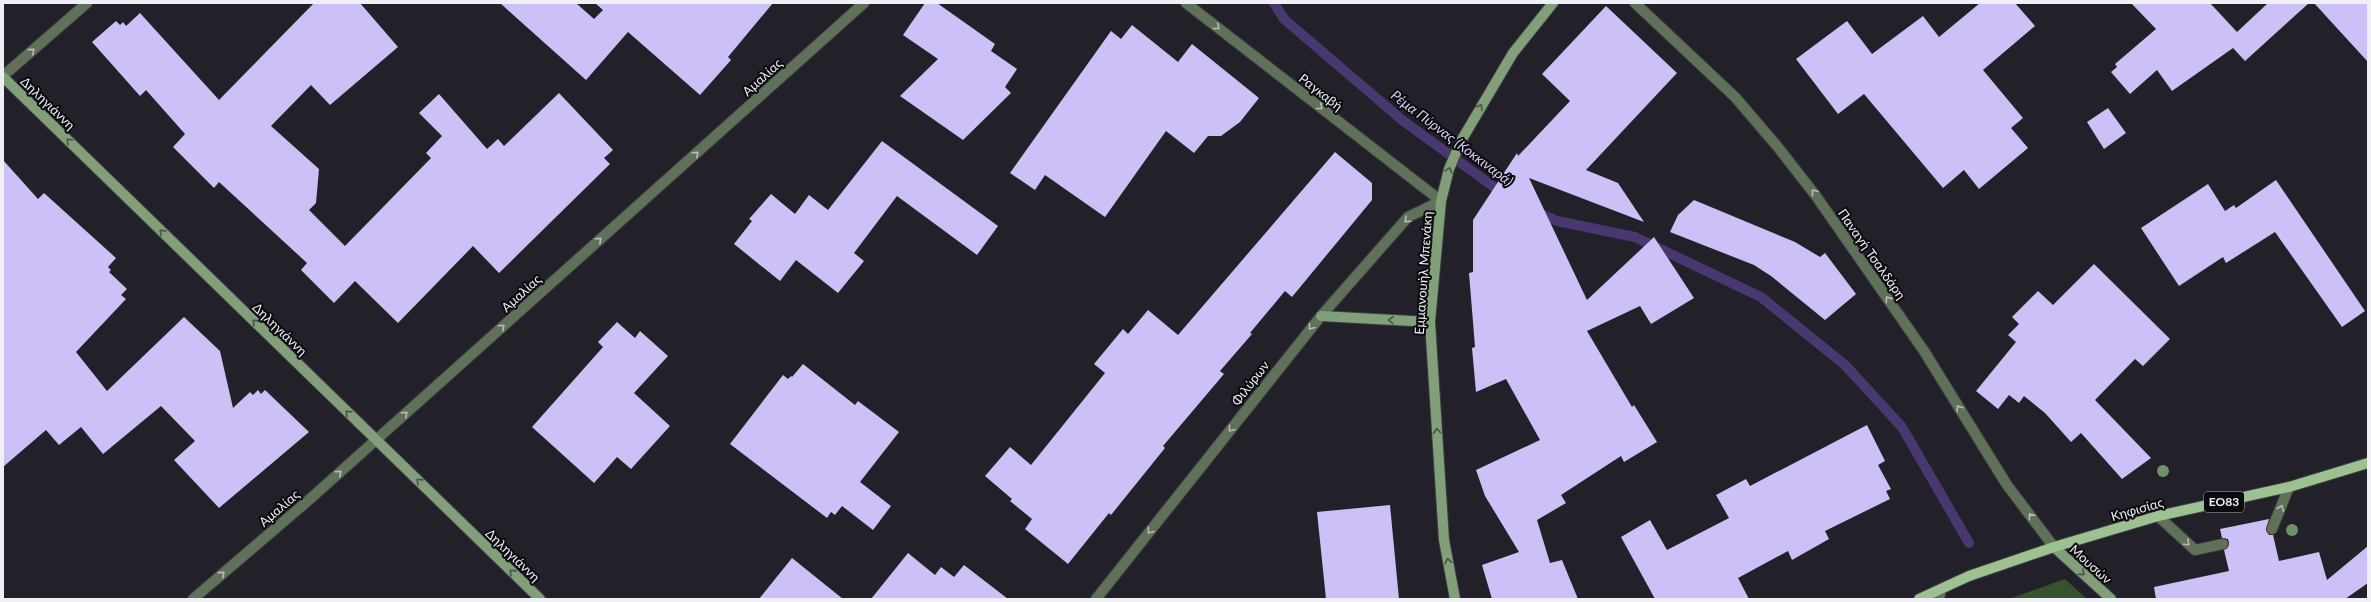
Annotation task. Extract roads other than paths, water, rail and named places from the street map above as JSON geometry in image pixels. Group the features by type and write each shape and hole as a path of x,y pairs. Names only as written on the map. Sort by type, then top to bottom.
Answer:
{"main road":[{"name":"Κηφισίας","path":"1919,599 1940,594 1968,576 2054,547 2158,516 2289,487 2368,463"}],"street":[{"path":"3,77 87,3"},
{"name":"Αμαλίας","path":"193,599 376,440 864,3"},
{"name":"Ραγκαβή","path":"1186,3 1441,201"},
{"name":"Εμμανουήλ Μπενάκη","path":"1455,599 1444,540 1430,322 1441,201 1449,169 1461,141 1513,53 1553,3"},
{"name":"Παναγή Τσαλδάρη","path":"1634,3 1735,97 1777,146 1816,196 1924,351 2007,485 2054,547"},
{"name":"Δηληγιάννη","path":"3,77 540,599"},
{"name":"Φιλύρων","path":"1096,599 1321,316 1408,217 1441,201"},
{"path":"1321,316 1430,322"},
{"path":"2272,529 2289,487"},
{"path":"2158,516 2195,550 2223,544"},
{"name":"Μουσών","path":"2054,547 2111,599"}],"waterway":[{"name":"Ρέμα Πύρνας (Κοκκιναρά)","path":"1274,3 1284,19 1402,120 1505,195"},
{"name":"Ρέμα Πύρνας (Κοκκιναρά)","path":"1535,211 1557,221 1635,237 1761,297 1845,365 1902,427 1969,543"}]}
